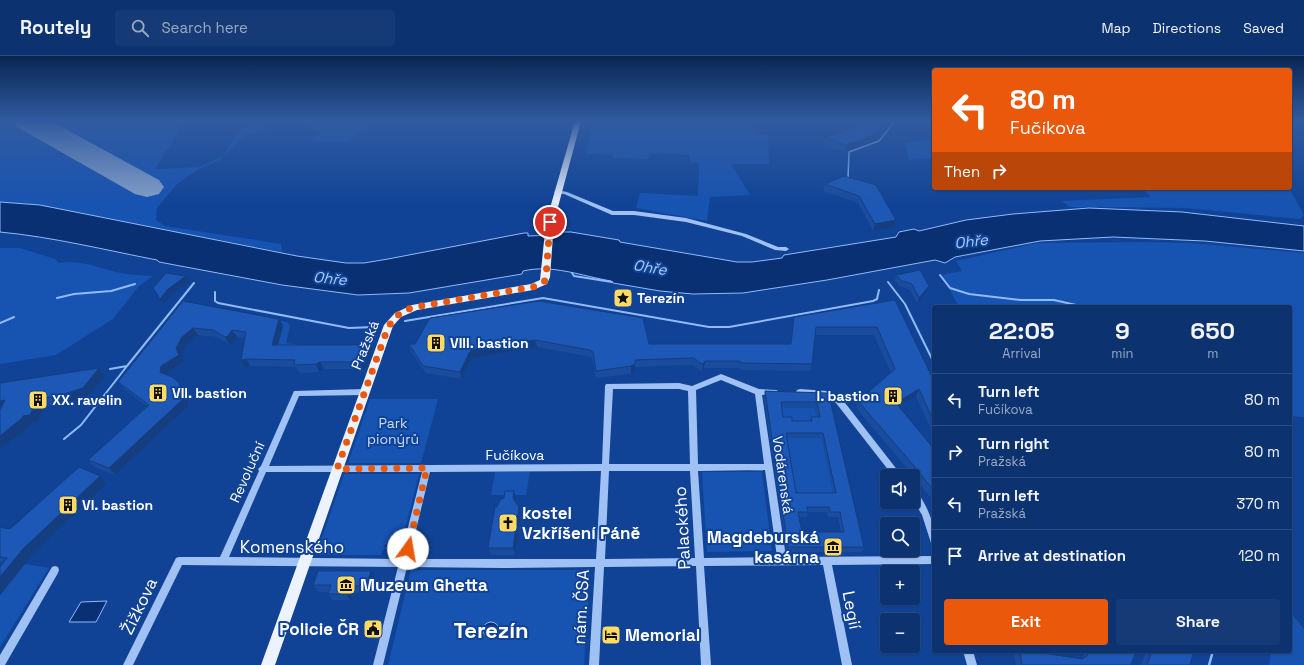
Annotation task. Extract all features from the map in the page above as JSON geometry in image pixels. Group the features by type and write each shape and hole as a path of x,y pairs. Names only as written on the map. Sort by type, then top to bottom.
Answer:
{"main road":[{"name":"Pražská","path":"268,665 364,392 387,330 394,318 401,312 424,305 533,287 541,284 546,277 548,231 557,192 570,149"}],"street":[{"path":"557,192 565,193 612,214 634,213 686,220 744,235 777,249 786,249"},
{"path":"780,392 758,392 721,377 692,389 679,386 609,386 600,562 932,560"},
{"name":"Palackého","path":"692,389 694,467 706,665"},
{"name":"Revoluční","path":"223,562 262,469 297,393 364,392"},
{"name":"Vodárenská","path":"758,392 782,561"},
{"path":"794,392 827,394 839,401 892,469"},
{"name":"Fučíkova","path":"262,469 768,467"},
{"path":"378,665 427,468"},
{"path":"920,502 932,534"},
{"name":"Legií","path":"827,560 847,665"},
{"name":"Komenského","path":"179,561 404,562"},
{"name":"Žižkova","path":"128,665 179,561"},
{"name":"nám. ČSA","path":"404,562 501,564 600,562 594,665"},
{"path":"0,664 55,570"},
{"path":"969,653 972,665"}],"green space":[{"path":"0,149 168,149 155,169 199,167 223,156 227,149 231,149 220,160 199,169 177,184 157,208 156,220 165,226 281,244 282,252 40,205 0,202"},
{"path":"587,149 768,149 769,164 731,164 750,195 710,197 707,221 636,208 640,193 698,196 699,163 690,162 690,155 650,153 648,159 613,158 613,155 586,154"},
{"path":"907,149 932,149 932,158 909,160"},
{"path":"1144,190 1290,190 1304,215 1300,219 1184,208 1070,207 1061,201 1151,197"},
{"path":"1037,243 1191,243 1304,253 1304,417 1292,416 1292,305 958,305 942,275 962,271 956,261"},
{"path":"0,248 20,248 55,259 59,263 83,263 121,273 153,276 139,286 113,319 56,355 0,364"},
{"path":"221,310 287,322 290,326 286,343 309,346 276,352 283,326"},
{"name":"Park pionýrů","path":"370,399 438,399 421,463 348,463"},
{"path":"779,407 815,408 819,423 782,423"},
{"path":"785,438 822,438 834,498 794,499"},
{"path":"495,472 530,472 526,495 491,495"},
{"path":"702,472 762,472 772,551 707,552"},
{"path":"344,474 419,474 403,537 396,542 394,539 384,546 386,549 382,551 381,555 316,555"},
{"path":"25,564 49,568 0,647 0,595"},
{"path":"411,570 590,570 584,665 388,665"},
{"path":"1292,614 1304,629 1304,665 1269,665 1271,653 1292,653"}],"water":[{"name":"Ohře","path":"0,202 40,205 297,256 346,263 364,263 388,259 524,233 528,233 528,236 557,235 557,232 571,232 619,240 620,242 737,262 752,262 782,258 784,255 896,237 899,232 914,229 919,231 966,220 1013,214 1089,208 1182,212 1304,226 1304,251 1205,241 1113,237 1040,241 955,257 945,263 935,260 827,280 743,293 693,294 660,291 613,283 611,281 556,270 534,269 523,271 522,274 409,293 358,295 282,285 159,262 157,260 59,240 0,232"},
{"path":"107,601 96,622 69,622 81,602"},
{"path":"491,622 497,624 499,630 497,636 491,638 485,636 483,630 485,624"}],"building":[{"path":"844,176 876,185 896,220 875,224 859,196 825,184"},
{"path":"920,270 929,286 919,298 912,284 902,281 896,275"},
{"path":"166,273 186,276 168,289 160,299 153,288"},
{"path":"895,300 932,377 932,418 919,389 896,403 932,447 932,488 920,473 920,469 917,469 858,401 895,369 877,327 816,327 812,364 705,361 703,364 694,358 635,360 635,364 631,366 596,371 593,352 590,350 535,340 472,350 460,372 423,366 409,344 415,344 430,318 539,301 643,318 649,344 791,344 794,317"},
{"name":"VII. bastion","path":"183,301 279,319 272,345 370,345 361,365 355,365 353,362 320,362 316,364 297,365 294,364 295,360 241,360 246,332 232,330 228,336 225,337 213,330 193,328 182,337 176,348 179,355 161,366 160,372 172,377 179,383 182,390 183,399 109,468 88,460 149,405 118,382"},
{"path":"99,368 83,388 58,396 38,399 30,415 23,416 0,436 0,410 5,400 0,401 0,383"},
{"path":"765,391 826,393 829,395 864,547 788,547","holes":["781,402 817,402 820,417 811,417 812,421 792,421 792,417 783,417","786,433 823,433 836,493 796,493","807,507 829,507 830,512 840,512 844,532 802,532 798,512 808,512"]},
{"path":"79,467 100,476 23,549 0,577 0,567 7,558 0,557 0,527 10,529"},
{"name":"kostel Vzkříšení Páně","path":"505,491 514,491 513,498 519,507 513,548 488,548 495,507 497,507 500,500 504,498"},
{"path":"318,571 371,571 366,586 348,586 346,594 328,594 331,585 313,585"},
{"path":"1020,653 1043,653 1082,659 1087,656 1088,653 1135,653 1131,665 1022,665"},
{"path":"1151,653 1193,653 1190,665 1147,665"}],"waterway":[{"path":"848,179 849,152 856,149"},
{"path":"572,273 574,276 612,282"},
{"path":"940,275 950,288 969,294 1021,300 1054,300 1076,305"},
{"path":"888,282 905,304 932,359"},
{"path":"127,366 194,283"},
{"path":"57,298 74,294 111,291 135,284"},
{"path":"405,321 543,298 709,327 729,327 873,301 877,299 879,290"},
{"path":"215,292 215,301 218,303 349,328 374,327"},
{"path":"0,323 14,317"},
{"path":"64,439 81,425 127,366"},
{"path":"110,369 127,366"},
{"path":"1209,665 1212,653"}],"runway":[{"path":"79,149 147,187"}],"place":[{"name":"Terezín","path":"623,298"},
{"name":"VIII. bastion","path":"436,343"},
{"name":"VII. bastion","path":"158,393"},
{"name":"I. bastion","path":"893,396"},
{"name":"XX. ravelin","path":"38,400"},
{"name":"VI. bastion","path":"68,505"},
{"name":"kostel Vzkříšení Páně","path":"508,523"},
{"name":"Magdeburská kasárna","path":"833,547"},
{"name":"Muzeum Ghetta","path":"346,585"},
{"name":"Policie ČR","path":"373,629"},
{"name":"Memorial","path":"611,635"}],"district":[{"name":"Terezín","path":"491,630"}],"route":[{"path":"408,549 427,468 337,469 387,330 394,318 401,312 408,309 533,287 541,284 544,282 546,277 548,231 550,222"}]}
